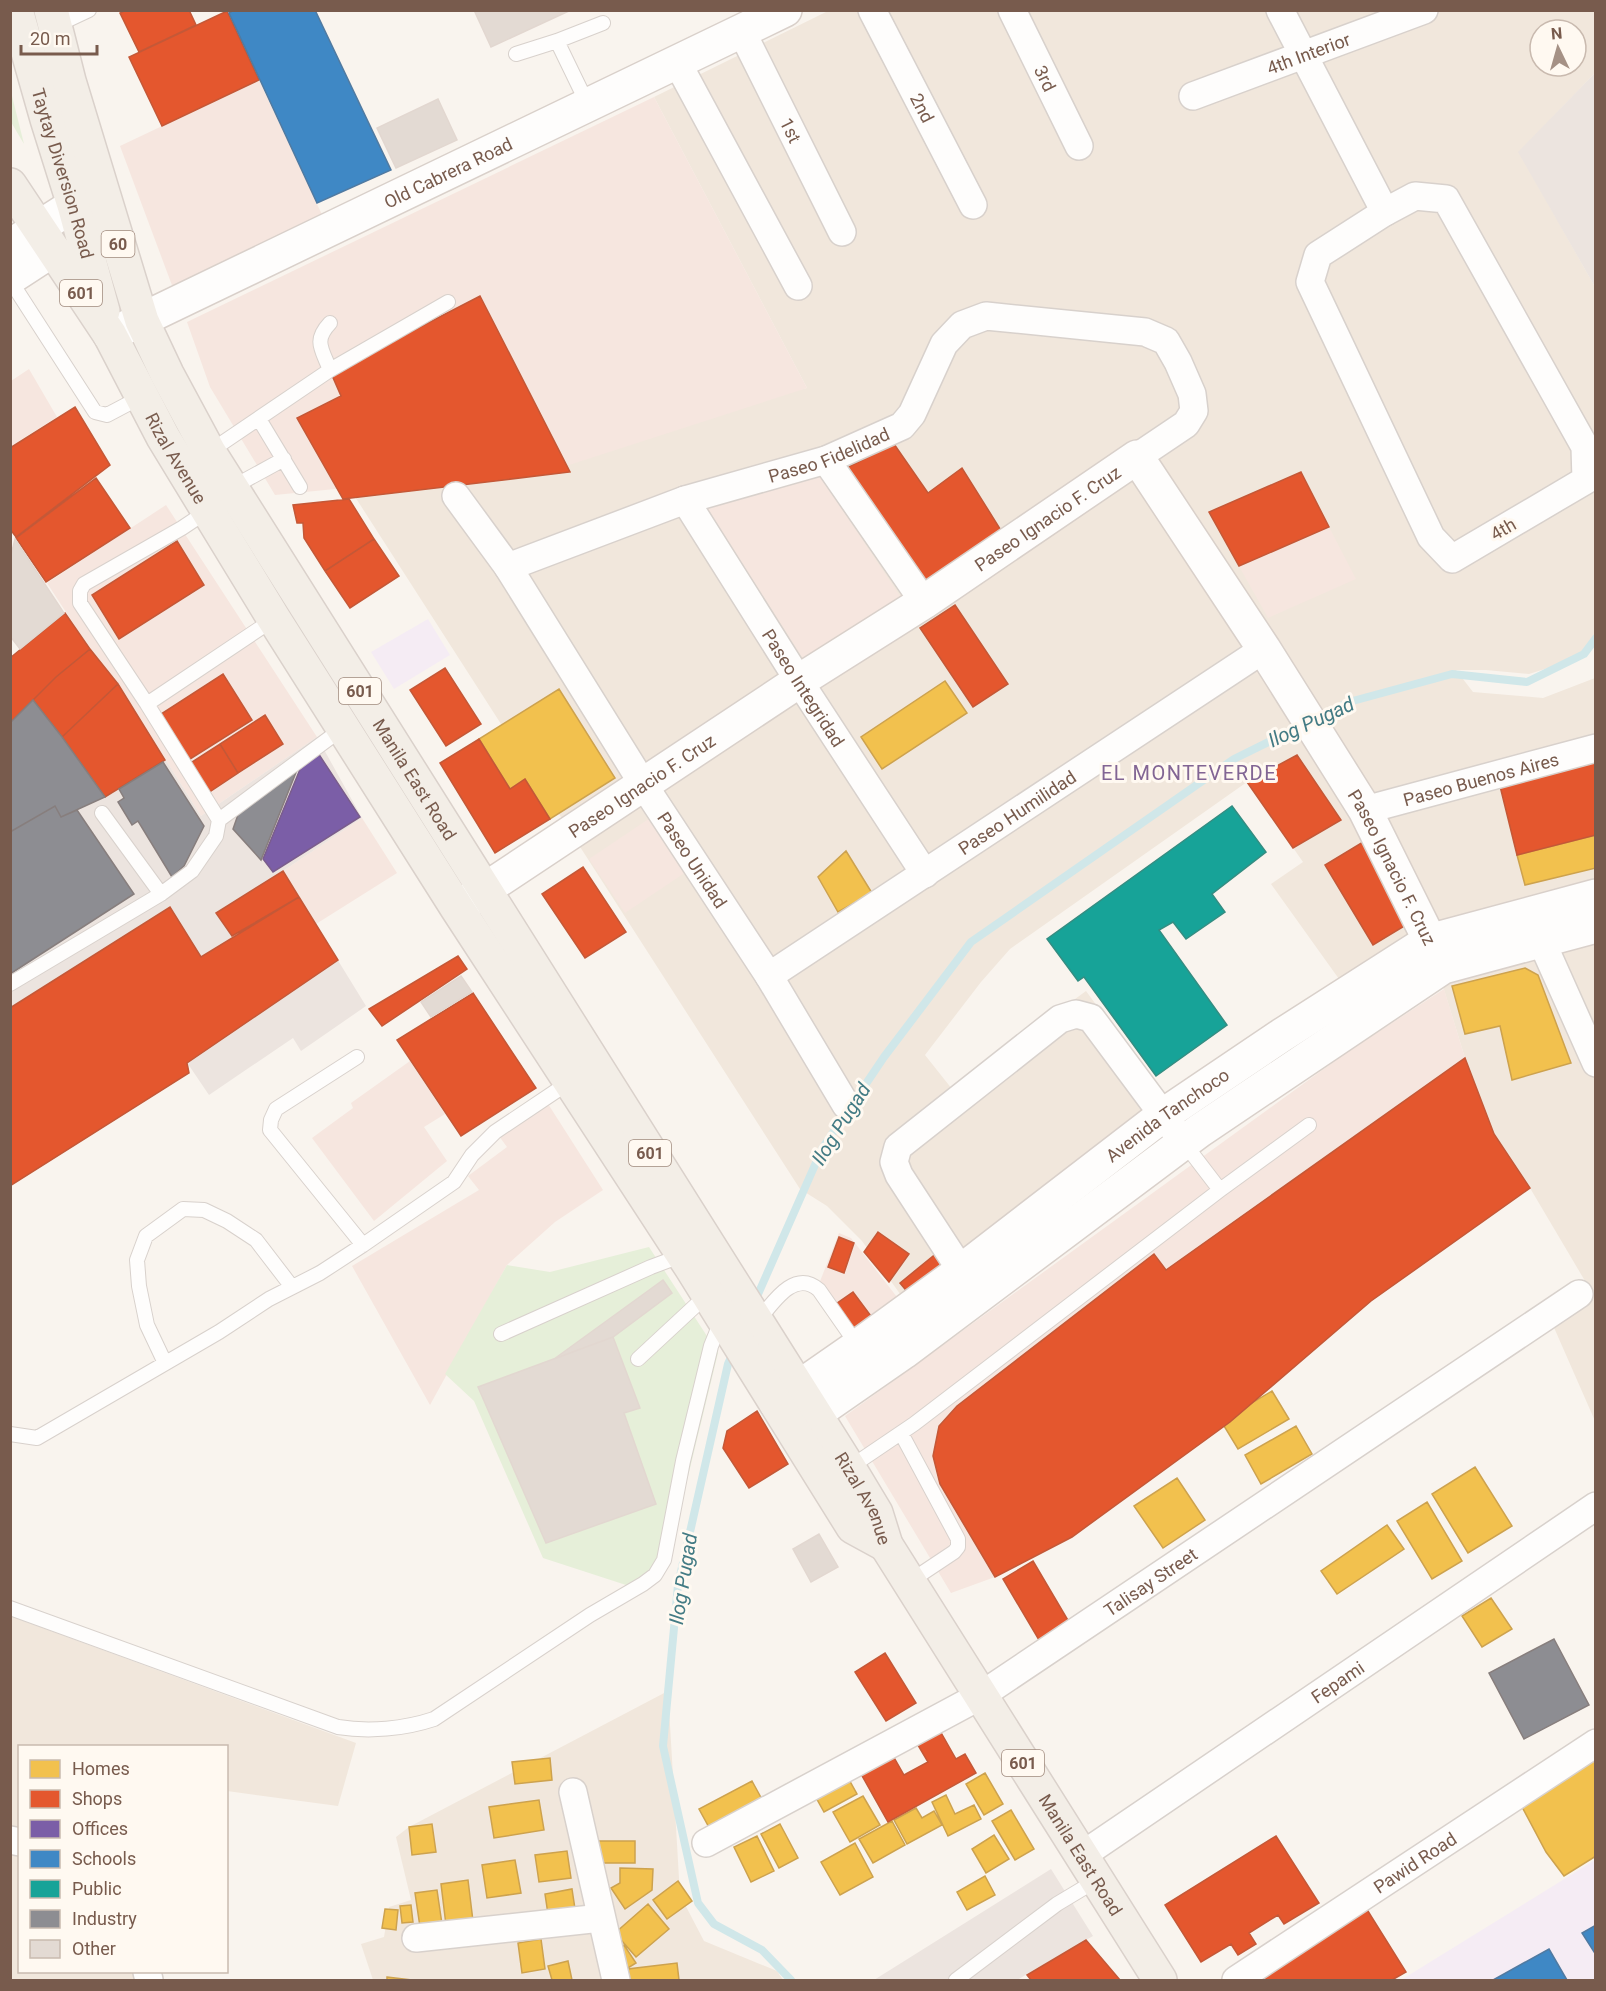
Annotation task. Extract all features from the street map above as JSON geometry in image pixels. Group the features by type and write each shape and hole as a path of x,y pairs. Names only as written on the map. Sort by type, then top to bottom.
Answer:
{"main road":[{"name":"Taytay Diversion Road","path":"16,10 74,204 110,335"},
{"name":"Taytay Diversion Road","path":"53,18 69,81 142,321 167,374"},
{"path":"38,89 69,81"},
{"name":"Rizal Avenue","path":"10,185 110,335 141,397 223,499"},
{"path":"110,335 135,358 167,374"},
{"name":"Rizal Avenue","path":"167,374 209,452 223,499 274,619 343,728"},
{"name":"Manila East Road","path":"223,499 470,899 583,1073"},
{"name":"Manila East Road","path":"343,728 470,899"},
{"name":"Rizal Avenue","path":"583,1073 796,1408 853,1527 886,1545"},
{"name":"Rizal Avenue","path":"735,1312 748,1359 796,1408 849,1468 876,1513 886,1545"},
{"name":"Manila East Road","path":"886,1545 1161,1980"}],"street":[{"name":"Old Cabrera Road","path":"110,335 785,10"},
{"name":"2nd","path":"872,10 973,205"},
{"name":"3rd","path":"1012,10 1079,146"},
{"path":"1280,10 1385,212"},
{"name":"4th Interior","path":"1193,96 1424,10"},
{"name":"1st","path":"741,30 843,232"},
{"path":"677,62 798,286"},
{"name":"4th","path":"1414,196 1446,199 1585,447 1586,480 1452,559 1431,537 1310,282 1318,255 1385,212 1414,196"},
{"path":"10,279 74,204"},
{"path":"10,246 45,239"},
{"name":"Paseo Fidelidad","path":"508,567 685,500 826,460 902,426 912,414 944,344 962,325 986,316 1145,332 1166,341 1192,394 1194,411 1186,424 1137,457"},
{"name":"Paseo Ignacio F. Cruz","path":"470,899 799,681 924,602 1137,457 1264,649 1365,810 1436,954"},
{"path":"826,460 924,602"},
{"name":"Paseo Unidad","path":"456,496 508,567 643,784 769,976 846,1104"},
{"name":"Paseo Integridad","path":"685,500 799,681 925,874"},
{"name":"Paseo Humilidad","path":"769,976 1264,649"},
{"name":"Paseo Buenos Aires","path":"1365,810 1596,748"},
{"name":"Avenida Tanchoco","path":"1535,928 1596,896"},
{"name":"Avenida Tanchoco","path":"796,1408 858,1346 970,1284 1162,1116 1282,1035 1436,954 1535,928 1596,926"},
{"path":"1535,928 1596,1063"},
{"name":"Avenida Tanchoco","path":"796,1408 970,1284 1184,1143 1436,954"},
{"path":"970,1284 899,1175 894,1162 898,1147 1060,1019 1076,1014 1090,1018 1184,1143"},
{"name":"Talisay Street","path":"706,1844 980,1696 1579,1294"},
{"name":"Fepami","path":"1089,1868 1596,1506"},
{"name":"Pawid Road","path":"1236,1980 1596,1743"},
{"path":"573,1792 616,1980"},
{"path":"416,1938 601,1918"}],"lane":[{"path":"53,18 89,10"},
{"path":"516,54 603,23"},
{"path":"557,41 588,105"},
{"path":"10,279 95,412 107,415 141,397"},
{"path":"209,452 330,370 448,302"},
{"path":"330,323 321,332 319,342 330,370"},
{"path":"259,418 300,487"},
{"path":"10,984 161,894 192,871 216,836 219,820 147,704 80,603 80,591 84,584 182,528 284,459"},
{"path":"147,704 274,619"},
{"path":"219,820 343,728"},
{"path":"102,813 161,894"},
{"path":"357,1057 276,1109 270,1130 363,1245"},
{"path":"10,1434 37,1438 363,1245 454,1182 472,1155 495,1132 583,1073"},
{"path":"849,1468 901,1433 1220,1190 1310,1125"},
{"path":"1184,1143 1220,1190"},
{"path":"165,1364 147,1324 139,1286 137,1260 146,1236 183,1209 204,1210 227,1221 256,1240 292,1287"},
{"path":"501,1334 695,1248"},
{"path":"638,1359 735,1312 804,1282 812,1284 819,1290 858,1346"},
{"path":"10,1608 338,1727 360,1731 420,1724 434,1719 590,1615 644,1584 655,1575 664,1560 683,1461 700,1400 711,1347 735,1312"},
{"path":"901,1433 958,1539 954,1552 909,1582"},
{"path":"956,1980 1057,1904 1089,1868"}],"shaded area":[{"path":"828,11 1595,11 1595,73 1519,152 1595,287 1595,634 1576,659 1529,674 1456,670 1473,692 1543,698 1595,678 1595,1421 1552,1323 1588,1286 1530,1188 1494,1134 1465,1058 1425,928 1339,979 1271,884 1303,862 1247,782 1010,949 981,982 925,1055 952,1089 1086,991 1165,1099 908,1305 862,1241 827,1206 800,1189 350,489 807,388 654,97"},
{"path":"1595,73 1595,287 1518,152"},
{"path":"259,80 324,219 173,288 120,146"},
{"path":"654,97 807,388 566,466 275,495 210,387 187,322"},
{"path":"29,369 57,417 11,446 11,381"},
{"path":"819,475 902,599 806,663 706,507"},
{"path":"166,505 317,737 201,816 118,684 90,649 47,583"},
{"path":"1329,527 1356,579 1268,618 1239,566"},
{"path":"428,619 450,655 394,689 371,652"},
{"path":"90,649 118,684 201,816 317,737 362,818 283,871 366,1006 301,1051 293,1038 209,1095 188,1064 189,1073 11,1186 11,723 56,677"},
{"path":"656,814 692,868 625,913 589,859"},
{"path":"362,818 397,873 316,924 283,871"},
{"path":"1444,989 1465,1058 1494,1134 1530,1188 1371,1301 1230,1422 1072,1536 995,1577 951,1593 845,1416 1343,1055"},
{"path":"410,1061 445,1114 424,1127 447,1161 374,1221 312,1138 353,1108 351,1103"},
{"path":"543,1096 603,1190 555,1222 507,1265 430,1405 352,1266 479,1190 468,1176 507,1147 493,1128"},
{"path":"839,1233 851,1238 904,1306 849,1345 815,1294"},
{"path":"10,1616 356,1743 338,1806 228,1791 228,1745 18,1745 18,1973 161,1973 164,1980 11,1980"},
{"path":"668,1691 680,1895 704,1941 777,1971 783,1980 373,1980 361,1944 384,1937 389,1907 411,1900 396,1837 409,1827"},
{"path":"1595,1860 1595,1980 1401,1980"},
{"path":"1051,1869 1093,1936 1017,1980 874,1980"}],"green space":[{"path":"11,92 24,144 11,122"},
{"path":"649,1247 718,1353 664,1575 626,1585 543,1558 474,1401 445,1374 507,1265 550,1272"}],"building: Homes":[{"path":"945,681 967,713 882,769 861,737"},
{"path":"559,689 615,778 550,819 525,779 510,789 479,739"},
{"path":"1596,835 1596,868 1525,885 1517,855"},
{"path":"846,851 872,893 838,912 818,877"},
{"path":"1525,968 1538,975 1571,1063 1512,1080 1500,1026 1465,1034 1452,986"},
{"path":"1272,1391 1289,1419 1238,1449 1221,1421"},
{"path":"1296,1426 1312,1454 1261,1484 1245,1455"},
{"path":"1475,1467 1512,1526 1468,1553 1432,1494"},
{"path":"1177,1478 1205,1520 1163,1548 1134,1506"},
{"path":"1427,1502 1462,1561 1432,1579 1397,1521"},
{"path":"1387,1525 1404,1549 1337,1594 1321,1571"},
{"path":"1491,1598 1512,1629 1482,1647 1462,1616"},
{"path":"1596,1757 1596,1856 1564,1876 1546,1852 1521,1805"},
{"path":"550,1758 552,1780 515,1784 512,1762"},
{"path":"985,1773 1003,1804 984,1815 966,1784"},
{"path":"847,1776 857,1794 824,1812 814,1794"},
{"path":"752,1781 764,1803 711,1831 699,1809"},
{"path":"946,1795 955,1814 974,1805 981,1819 948,1836 932,1802"},
{"path":"863,1796 880,1825 850,1842 833,1812"},
{"path":"539,1800 544,1830 494,1838 489,1807"},
{"path":"916,1808 922,1818 934,1811 942,1825 907,1844 894,1820"},
{"path":"1011,1810 1034,1849 1015,1860 992,1821"},
{"path":"892,1821 905,1845 873,1863 859,1839"},
{"path":"432,1824 436,1852 412,1855 409,1827"},
{"path":"780,1824 798,1858 779,1868 761,1834"},
{"path":"994,1835 1009,1859 986,1873 972,1849"},
{"path":"757,1836 774,1871 751,1882 734,1847"},
{"path":"594,1841 635,1841 635,1863 594,1863"},
{"path":"855,1843 873,1877 840,1895 821,1862"},
{"path":"567,1851 571,1878 539,1882 535,1855"},
{"path":"515,1860 521,1893 487,1898 482,1865"},
{"path":"620,1868 653,1869 652,1890 625,1909 611,1888 620,1883"},
{"path":"985,1876 995,1895 967,1910 957,1892"},
{"path":"468,1880 473,1921 446,1925 441,1884"},
{"path":"678,1881 692,1901 667,1919 653,1900"},
{"path":"572,1889 575,1909 548,1914 545,1894"},
{"path":"437,1890 442,1924 420,1927 415,1893"},
{"path":"648,1904 669,1929 636,1957 615,1933"},
{"path":"411,1905 413,1922 402,1923 400,1906"},
{"path":"385,1909 398,1910 396,1930 382,1928"},
{"path":"541,1939 545,1969 522,1973 518,1943"},
{"path":"624,1945 636,1963 623,1971 611,1953"},
{"path":"568,1961 572,1980 552,1980 548,1966"},
{"path":"677,1963 679,1980 630,1980 628,1969"},
{"path":"387,1977 412,1980 387,1980"}],"building: Shops":[{"path":"126,10 189,10 196,25 139,52 120,13"},
{"path":"227,11 259,80 162,126 129,57"},
{"path":"480,296 570,472 343,499 297,418 341,396 331,373"},
{"path":"75,407 110,465 16,537 10,529 10,448"},
{"path":"894,444 928,493 962,468 1002,532 922,585 846,468"},
{"path":"1301,472 1329,527 1239,566 1209,512"},
{"path":"96,478 130,528 46,582 16,538"},
{"path":"349,499 374,539 325,571 304,538 303,523 297,523 293,505"},
{"path":"374,539 399,576 350,608 325,571"},
{"path":"177,541 204,585 119,639 92,595"},
{"path":"955,605 1008,684 973,707 920,628"},
{"path":"65,613 90,649 56,677 10,723 10,658"},
{"path":"90,649 118,684 62,737 33,700 56,677"},
{"path":"445,668 481,724 446,746 410,690"},
{"path":"223,674 252,720 187,761 158,716"},
{"path":"118,684 165,760 105,797 62,737"},
{"path":"265,715 283,744 238,773 220,744"},
{"path":"479,739 510,789 525,779 550,819 495,853 440,763"},
{"path":"220,744 238,773 208,793 189,764"},
{"path":"1297,755 1341,820 1293,848 1247,782"},
{"path":"1596,759 1596,835 1517,855 1499,782"},
{"path":"1363,842 1411,922 1373,945 1325,865"},
{"path":"583,867 626,932 585,958 542,894"},
{"path":"283,871 299,897 232,936 216,913"},
{"path":"299,897 338,960 187,1063 189,1073 10,1186 10,1008 170,907 201,957"},
{"path":"458,956 467,969 382,1026 369,1009"},
{"path":"473,993 536,1088 461,1136 397,1040"},
{"path":"1465,1058 1494,1134 1530,1188 1371,1301 1230,1422 1072,1537 995,1577 940,1484 933,1456 939,1426 957,1406 1154,1254 1166,1270"},
{"path":"878,1232 909,1254 889,1282 864,1252"},
{"path":"839,1237 854,1243 844,1273 828,1267"},
{"path":"938,1252 952,1269 914,1300 900,1283"},
{"path":"853,1292 871,1316 851,1331 833,1306"},
{"path":"757,1411 788,1464 749,1488 723,1448 727,1431"},
{"path":"1033,1561 1069,1622 1039,1640 1003,1579"},
{"path":"885,1653 916,1703 886,1721 855,1672"},
{"path":"935,1722 956,1759 965,1754 976,1773 888,1822 856,1765 888,1747 904,1775 928,1762 912,1735"},
{"path":"1276,1836 1319,1903 1284,1924 1278,1915 1249,1933 1256,1944 1238,1955 1231,1944 1201,1962 1165,1905"},
{"path":"1366,1908 1406,1972 1392,1980 1255,1980"},
{"path":"1086,1940 1120,1980 1031,1980 1027,1975"}],"building: Offices":[{"path":"318,753 360,817 273,872 263,859 301,767"}],"building: Schools":[{"path":"234,10 315,10 391,170 317,203 229,13"},
{"path":"1596,1925 1596,1955 1582,1933"},
{"path":"1549,1949 1567,1980 1493,1980"}],"building: Public":[{"path":"1232,806 1266,852 1212,894 1225,912 1186,939 1173,922 1159,930 1227,1025 1156,1076 1084,977 1078,981 1047,939"}],"building: Industry":[{"path":"33,700 105,797 61,817 55,806 10,832 10,723"},
{"path":"163,762 204,826 184,866 172,877 138,821 132,825 118,802 124,798 119,789"},
{"path":"297,770 261,860 233,829 240,809"},
{"path":"55,806 61,817 77,810 134,894 10,974 10,832"},
{"path":"1554,1639 1589,1705 1524,1739 1489,1673"}],"building: Other":[{"path":"474,10 571,10 491,47"},
{"path":"438,99 457,140 396,168 377,128"},
{"path":"15,539 64,613 20,649 10,636 10,559"},
{"path":"461,976 472,992 431,1017 421,1002"},
{"path":"663,1280 672,1293 613,1337 554,1359"},
{"path":"613,1337 640,1408 624,1413 656,1504 546,1543 478,1387"},
{"path":"819,1534 838,1567 811,1582 793,1549"}],"waterway":[{"name":"Ilog Pugad","path":"1317,718 1349,702 1452,674 1527,682 1584,654 1596,638"},
{"name":"Ilog Pugad","path":"755,1301 822,1149 884,1057 971,942 1234,759 1303,725"},
{"name":"Ilog Pugad","path":"734,1351 728,1364 678,1585 663,1746 698,1903 714,1924 762,1950 791,1980"}],"district":[{"name":"EL MONTEVERDE","path":"1189,773"}]}
